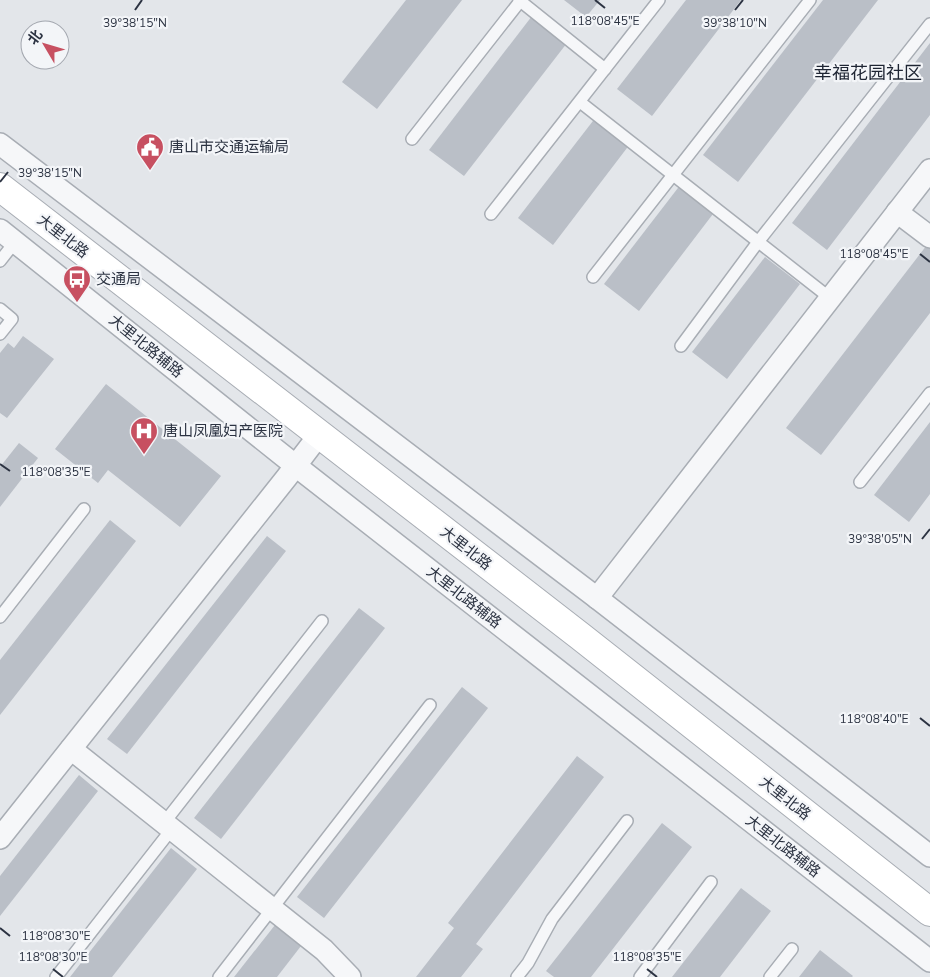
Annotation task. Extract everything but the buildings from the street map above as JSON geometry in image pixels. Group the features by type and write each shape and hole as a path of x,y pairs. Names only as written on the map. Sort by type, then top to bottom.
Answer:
{"main road":[{"name":"大里北路","path":"0,187 580,636 930,912"}],"street":[{"path":"0,144 597,598 930,856"},
{"path":"597,598 930,170"},
{"path":"897,212 930,237"},
{"name":"大里北路辅路","path":"7,236 296,466 930,961"},
{"path":"0,838 296,466 319,434"},
{"path":"72,749 324,950 350,977"}],"lane":[{"path":"412,139 520,0 605,69"},
{"path":"491,214 659,0"},
{"path":"593,277 810,0"},
{"path":"681,346 758,242 930,24"},
{"path":"580,102 830,298"},
{"path":"0,261 7,236"},
{"path":"0,309 12,319 0,334"},
{"path":"860,482 930,393"},
{"path":"0,617 84,509"},
{"path":"56,977 322,621"},
{"path":"220,977 430,705"},
{"path":"517,977 528,963 552,919 627,821"},
{"path":"640,977 711,882"},
{"path":"770,977 792,949"}],"place":[{"name":"唐山市交通运输局","path":"150,171"},
{"name":"交通局","path":"77,303"},
{"name":"唐山凤凰妇产医院","path":"144,455"}],"district":[{"name":"幸福花园社区","path":"868,73"}]}
